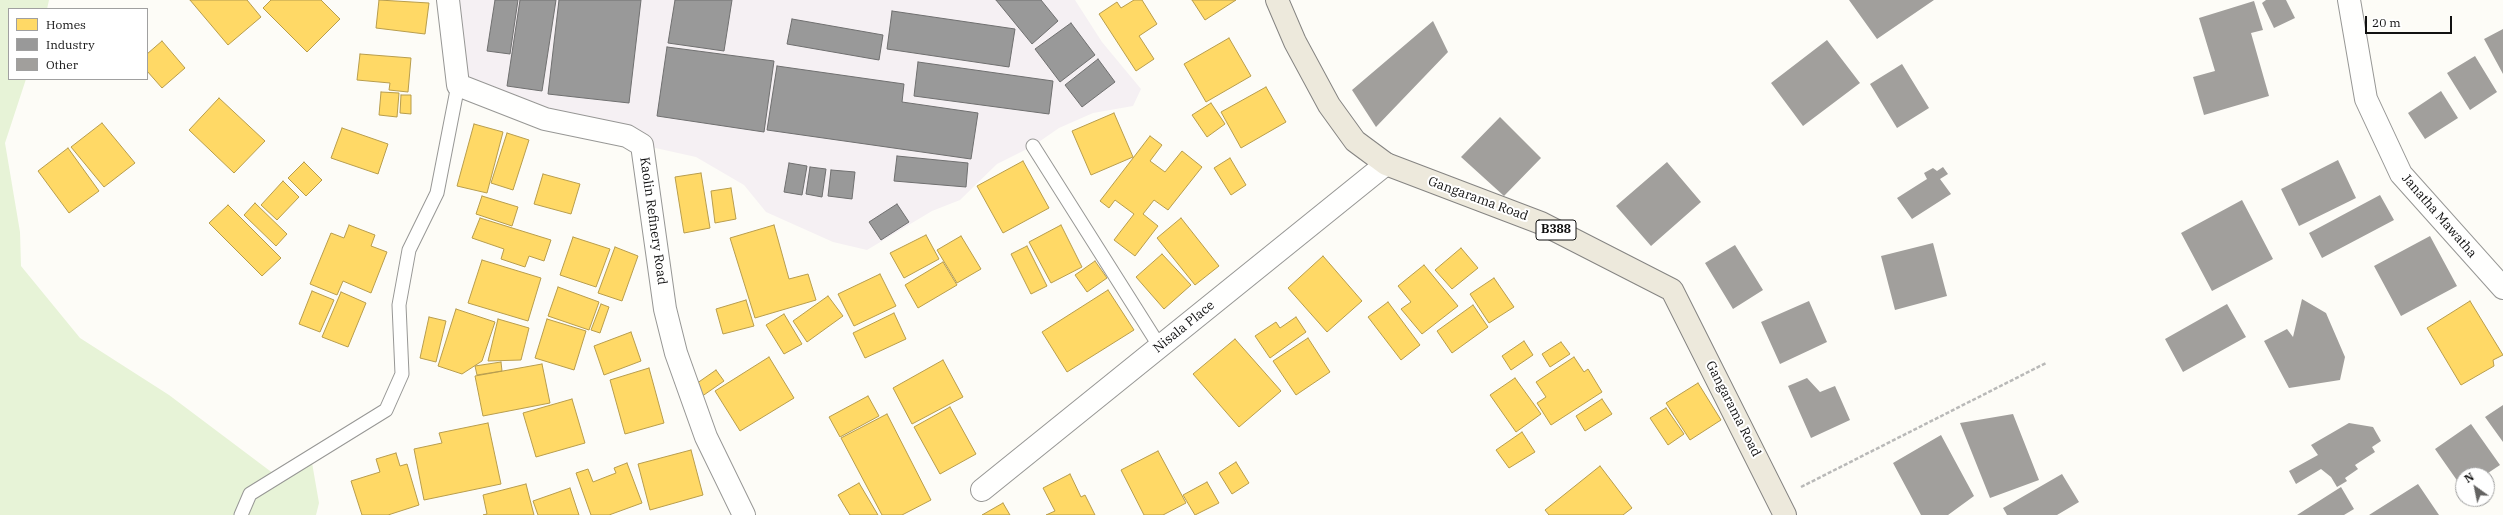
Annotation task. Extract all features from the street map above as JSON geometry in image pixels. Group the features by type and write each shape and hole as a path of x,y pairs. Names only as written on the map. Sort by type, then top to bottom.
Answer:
{"main road":[{"name":"Gangarama Road","path":"1277,0 1295,42 1329,105 1355,141 1386,164 1541,223 1672,290 1782,507"}],"street":[{"path":"448,0 458,85"},
{"name":"Janatha Mawatha","path":"2349,0 2366,99 2401,174 2503,288"},
{"name":"Kaolin Refinery Road","path":"458,85 545,119 627,136 642,145 665,309 676,353 706,437 744,515"},
{"name":"Nisala Place","path":"982,490 1386,164"}],"lane":[{"path":"241,515 250,494 386,410 402,374 398,305 410,250 437,192 458,85"},
{"path":"1033,146 1160,347"}],"path":[{"path":"1782,507 2046,363"}],"shaded area":[{"path":"448,0 1075,0 1102,42 1141,89 1133,106 1093,113 1059,128 1033,146 997,164 960,200 932,211 867,250 833,242 766,212 744,185 696,157 642,145 458,85"}],"green space":[{"path":"0,0 49,0 47,8 8,8 8,80 26,80 5,143 20,232 21,266 80,338 169,395 278,477 311,457 319,503 316,515 0,515"}],"building: Homes":[{"path":"190,0 247,0 261,17 228,45"},
{"path":"271,0 321,0 340,19 307,52 263,8"},
{"path":"379,0 429,3 425,34 376,28"},
{"path":"1134,0 1142,0 1157,24 1139,36 1154,59 1136,71 1099,14 1117,2 1121,8"},
{"path":"1192,0 1236,0 1205,20"},
{"path":"1229,38 1251,76 1206,102 1184,64"},
{"path":"162,41 185,68 162,88 148,72 148,53"},
{"path":"360,54 411,58 408,92 389,90 390,83 357,80"},
{"path":"1266,87 1286,122 1241,148 1221,112"},
{"path":"381,92 399,93 397,117 379,115"},
{"path":"401,95 411,95 411,114 400,113"},
{"path":"219,98 265,141 234,173 189,130"},
{"path":"1211,103 1225,124 1207,137 1192,115"},
{"path":"1114,113 1133,157 1091,175 1072,131"},
{"path":"102,123 135,163 104,187 71,147"},
{"path":"474,124 503,132 487,193 457,186"},
{"path":"342,128 388,144 378,174 331,158"},
{"path":"507,133 529,140 513,190 491,183"},
{"path":"1150,136 1162,145 1150,161 1165,172 1182,151 1202,167 1168,210 1154,200 1143,214 1158,226 1135,256 1114,240 1134,214 1115,200 1109,208 1100,201"},
{"path":"68,148 99,191 69,213 38,171"},
{"path":"1230,158 1246,185 1231,195 1214,168"},
{"path":"1023,161 1049,208 1003,233 977,186"},
{"path":"304,162 322,180 306,196 288,178"},
{"path":"701,173 710,228 684,233 675,177"},
{"path":"543,174 580,184 571,214 534,204"},
{"path":"283,181 299,197 277,220 261,205"},
{"path":"731,188 736,219 715,223 711,191"},
{"path":"482,196 518,207 512,226 476,214"},
{"path":"255,203 287,234 276,246 244,215"},
{"path":"228,205 281,258 262,276 209,223"},
{"path":"480,218 551,240 544,261 529,256 525,267 501,259 504,249 472,238"},
{"path":"1181,218 1219,266 1195,285 1157,238"},
{"path":"349,225 375,235 371,246 387,252 371,293 343,281 337,295 310,284 331,233 344,238"},
{"path":"774,225 789,279 808,274 816,300 755,318 730,238"},
{"path":"1061,225 1082,267 1051,283 1029,242"},
{"path":"926,235 939,259 904,278 890,253"},
{"path":"961,236 981,269 957,283 937,250"},
{"path":"573,237 610,249 596,287 560,275"},
{"path":"1027,246 1047,286 1031,294 1011,254"},
{"path":"615,247 638,256 622,301 598,293"},
{"path":"1461,248 1478,268 1452,289 1435,270"},
{"path":"1162,254 1191,285 1164,309 1136,277"},
{"path":"1323,256 1362,301 1327,332 1288,288"},
{"path":"482,260 541,278 528,321 468,303"},
{"path":"1095,261 1107,278 1087,292 1075,275"},
{"path":"943,262 957,285 918,308 905,285"},
{"path":"1424,265 1458,306 1422,334 1401,309 1411,302 1398,286"},
{"path":"880,274 896,306 854,326 838,294"},
{"path":"1494,278 1514,307 1489,323 1470,294"},
{"path":"558,287 599,302 589,330 548,316"},
{"path":"1108,290 1134,330 1067,372 1042,332"},
{"path":"312,291 334,300 320,332 299,324"},
{"path":"341,292 366,303 348,347 322,337"},
{"path":"828,296 843,316 807,342 793,321"},
{"path":"746,300 754,326 723,334 716,309"},
{"path":"2470,301 2503,355 2493,360 2494,366 2461,385 2427,328"},
{"path":"1388,302 1420,345 1401,360 1368,317"},
{"path":"601,304 609,307 600,333 591,330"},
{"path":"1473,305 1488,327 1452,353 1437,331"},
{"path":"456,309 495,322 482,361 462,374 438,366"},
{"path":"894,313 906,339 865,358 853,333"},
{"path":"784,314 802,344 784,354 766,325"},
{"path":"429,317 446,321 436,362 420,358"},
{"path":"1296,317 1306,332 1270,358 1255,336 1276,322 1280,328"},
{"path":"498,319 529,328 521,360 488,361"},
{"path":"547,319 586,331 574,370 535,358"},
{"path":"631,332 641,361 604,375 594,346"},
{"path":"1308,338 1330,372 1296,395 1273,361"},
{"path":"1235,339 1281,391 1239,427 1193,374"},
{"path":"1524,341 1533,355 1511,370 1502,356"},
{"path":"1561,342 1570,354 1550,367 1542,354"},
{"path":"769,357 794,398 740,431 715,391"},
{"path":"1574,357 1584,372 1588,369 1602,392 1551,425 1537,403 1546,397 1536,382"},
{"path":"943,360 963,397 912,424 893,388"},
{"path":"501,362 502,371 477,375 475,366"},
{"path":"542,364 550,403 483,416 475,376"},
{"path":"649,368 664,423 625,434 610,380"},
{"path":"716,370 724,381 701,397 693,386"},
{"path":"1515,378 1541,414 1516,432 1490,395"},
{"path":"1698,383 1721,420 1690,440 1666,403"},
{"path":"868,396 879,416 840,437 829,417"},
{"path":"572,399 585,443 536,457 523,413"},
{"path":"1602,399 1612,414 1585,431 1576,416"},
{"path":"950,407 976,454 940,474 914,427"},
{"path":"1666,408 1684,434 1668,445 1650,418"},
{"path":"887,414 931,500 902,515 882,515 841,438"},
{"path":"488,423 501,484 424,500 414,449 442,443 439,433"},
{"path":"1522,432 1535,452 1509,468 1496,450"},
{"path":"691,450 703,495 650,510 638,464"},
{"path":"1158,451 1186,503 1163,515 1144,515 1121,470"},
{"path":"396,453 400,466 407,464 419,505 388,515 362,515 351,481 380,472 376,459"},
{"path":"1236,462 1249,483 1232,494 1219,473"},
{"path":"627,463 642,503 609,515 591,515 576,473 588,469 593,482 616,473 614,468"},
{"path":"1600,466 1632,508 1623,515 1549,515 1545,510"},
{"path":"1070,474 1081,497 1085,495 1095,515 1046,515 1055,511 1043,488"},
{"path":"1207,482 1219,503 1195,515 1183,495"},
{"path":"859,483 878,515 850,515 838,495"},
{"path":"526,484 534,515 483,515 487,514 483,495"},
{"path":"570,488 579,515 538,515 533,501"},
{"path":"1003,503 1010,515 982,515"}],"building: Industry":[{"path":"495,0 518,0 510,54 487,51"},
{"path":"520,0 556,0 542,91 507,86"},
{"path":"559,0 641,0 629,103 548,94"},
{"path":"675,0 732,0 724,51 668,43"},
{"path":"996,0 1041,0 1058,21 1032,44"},
{"path":"892,11 1015,29 1009,67 887,49"},
{"path":"792,19 883,35 879,60 787,44"},
{"path":"1071,23 1095,55 1060,82 1035,49"},
{"path":"667,47 774,61 764,132 657,116"},
{"path":"1098,59 1115,82 1082,107 1065,85"},
{"path":"918,62 1053,81 1049,114 914,96"},
{"path":"777,66 904,84 902,102 978,113 971,159 767,130"},
{"path":"897,156 968,163 966,187 894,181"},
{"path":"789,163 807,166 802,195 784,192"},
{"path":"810,167 826,169 822,197 806,194"},
{"path":"831,170 855,172 852,199 828,196"},
{"path":"897,204 909,222 881,240 869,222"}],"building: Other":[{"path":"1849,0 1934,0 1877,39"},
{"path":"2266,0 2286,0 2295,18 2274,28 2262,3"},
{"path":"2254,1 2263,30 2251,33 2269,96 2204,115 2193,77 2215,71 2199,18"},
{"path":"1433,21 1448,52 1376,127 1352,90"},
{"path":"2503,29 2503,74 2484,39"},
{"path":"1827,40 1860,83 1803,126 1771,83"},
{"path":"2475,56 2497,92 2470,110 2447,73"},
{"path":"1902,64 1929,108 1897,128 1870,84"},
{"path":"2441,91 2458,118 2425,139 2408,113"},
{"path":"1500,117 1541,158 1504,196 1461,157"},
{"path":"2338,160 2356,198 2299,226 2281,189"},
{"path":"1667,162 1701,202 1651,246 1616,206"},
{"path":"1943,167 1948,174 1940,179 1951,194 1912,219 1897,198 1927,179 1924,173 1933,168 1937,171"},
{"path":"2380,195 2394,220 2322,258 2309,233"},
{"path":"2242,200 2273,259 2212,291 2181,233"},
{"path":"2430,236 2457,286 2401,316 2374,266"},
{"path":"1933,243 1947,296 1895,310 1881,256"},
{"path":"1735,245 1763,290 1733,309 1705,263"},
{"path":"2302,299 2326,313 2345,357 2340,380 2289,388 2264,341 2287,329 2293,337"},
{"path":"1809,301 1827,342 1780,364 1761,322"},
{"path":"2227,304 2246,337 2183,372 2165,339"},
{"path":"1807,378 1820,392 1835,386 1850,420 1811,438 1788,386"},
{"path":"2503,405 2503,442 2485,417"},
{"path":"2013,414 2039,480 1990,498 1960,423"},
{"path":"2349,423 2373,427 2381,441 2372,447 2375,452 2355,465 2358,469 2345,478 2347,481 2337,487 2331,477 2321,469 2296,484 2289,471 2318,455 2311,445"},
{"path":"2471,424 2500,465 2495,468 2495,467 2455,467 2455,478 2435,449"},
{"path":"1941,435 1974,496 1948,515 1921,515 1893,463"},
{"path":"2062,474 2079,502 2057,515 2007,515 2003,508"},
{"path":"2418,484 2439,515 2369,515"},
{"path":"2341,487 2354,509 2344,515 2297,515"}]}
